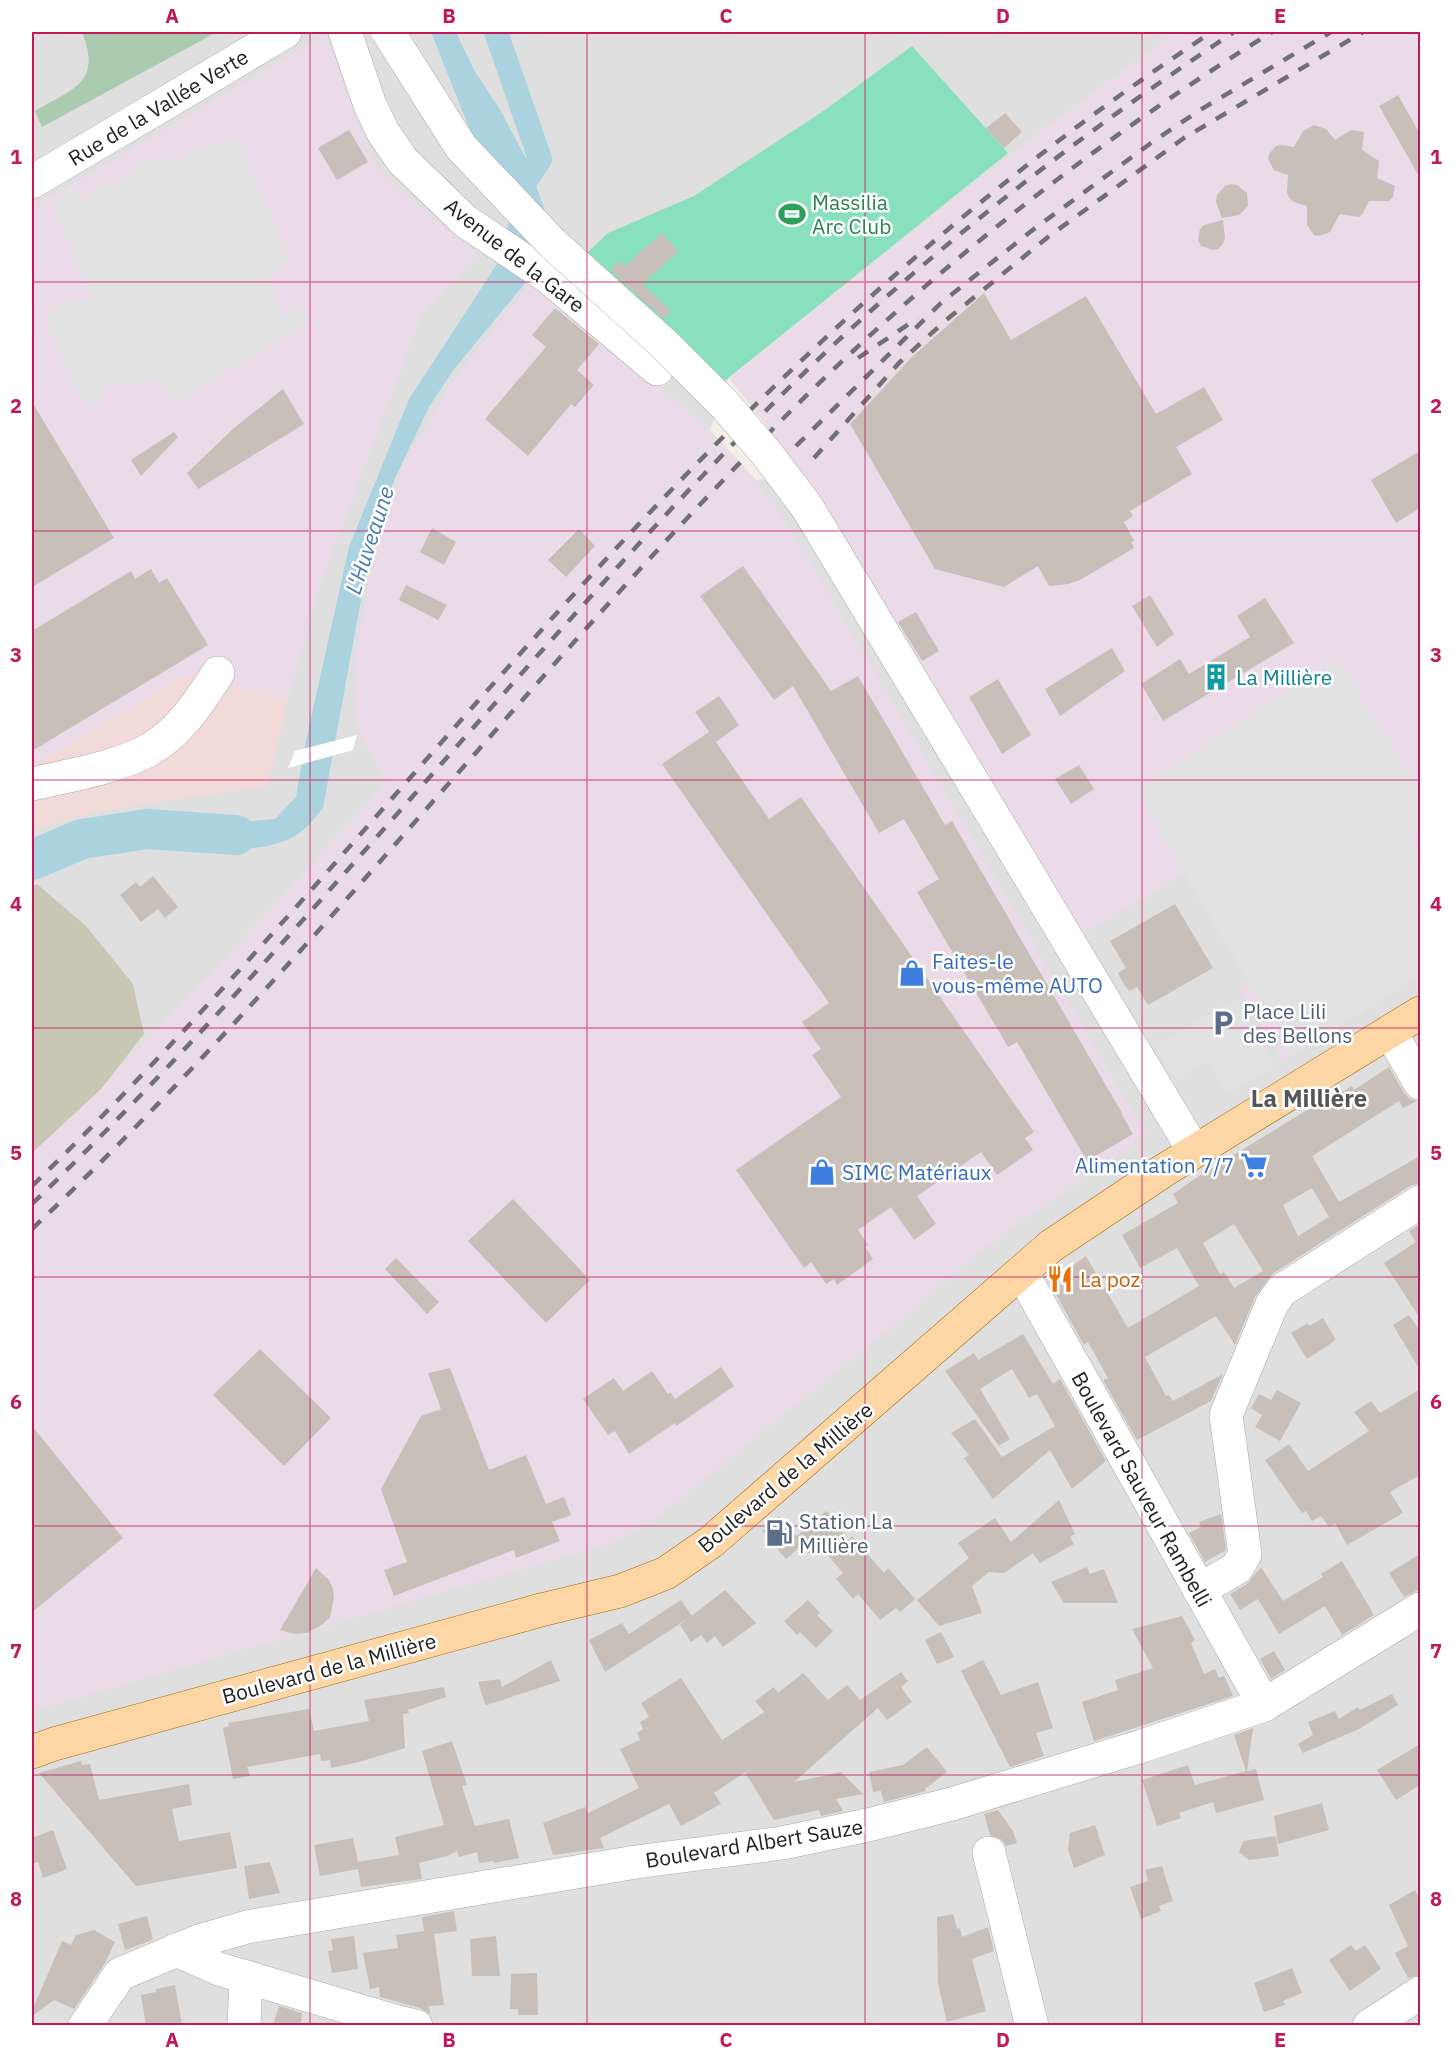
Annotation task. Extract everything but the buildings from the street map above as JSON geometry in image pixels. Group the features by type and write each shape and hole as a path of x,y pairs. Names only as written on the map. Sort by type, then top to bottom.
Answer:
{"main road":[{"name":"Boulevard de la Millière","path":"39,1748 541,1610 620,1591 666,1573 711,1542 1052,1246 1194,1152 1420,1013"}],"street":[{"name":"Rue de la Vallée Verte","path":"32,182 285,32"},
{"name":"Avenue de la Gare","path":"345,32 370,105 382,132 402,160 465,220 539,271 657,369"},
{"path":"388,32 424,92 469,155 552,243 664,344 725,405 767,454 807,507 1194,1152"},
{"path":"32,784 121,762 149,750 173,731 197,706 218,673"},
{"path":"1390,1032 1420,1083"},
{"path":"1199,1590 1237,1568 1245,1554 1226,1415 1272,1304 1282,1290 1420,1202"},
{"name":"Boulevard Sauveur Rambelli","path":"1022,1273 1264,1705"},
{"name":"Boulevard Albert Sauze","path":"85,2025 120,1974 199,1941 247,1927 636,1862 782,1843 952,1804 1142,1746 1264,1705 1420,1610"},
{"path":"989,1853 1032,2025"},
{"path":"176,1950 219,1969 398,2022 416,2025"},
{"path":"244,2025 246,1977"},
{"path":"1369,2025 1420,1993"}],"shaded area":[{"path":"32,32 1177,32 1018,149 729,378 710,430 246,937 101,1089 32,1153"},
{"path":"1177,32 1420,32 1420,975 1283,1060 1239,989 1253,980 1184,874 1076,938 782,446 729,378 1018,149"},
{"path":"1420,32 1420,2025 32,2025 32,1252 756,480 805,477"},
{"path":"326,34 357,123 376,165 403,193 478,255 421,316 318,590 288,700 185,675 32,767 32,208"},
{"path":"238,137 290,261 269,276 283,315 300,305 313,321 180,400 152,378 128,386 109,384 97,409 74,389 45,317 63,300 92,300 52,203 72,185 80,201 98,186 121,181 143,160 167,155 171,165 191,150"},
{"path":"534,279 710,430 756,480 796,538 1146,1135 984,1248 910,1312 649,1524 609,1544 32,1711 32,1153 101,1089 246,937 387,783 358,729 354,665 374,553 403,466 453,381"},
{"path":"1337,659 1420,790 1420,840 1413,845 1420,856 1420,975 1291,1055 1136,790"},
{"path":"185,675 288,700 267,786 99,811 32,831 32,767"},
{"path":"37,884 86,926 133,984 144,1034 101,1089 32,1153 32,887"},
{"name":"Place Lili des Bellons","path":"1236,999 1275,1065 1227,1094 1208,1060 1176,1079 1155,1047"}],"green space":[{"path":"82,32 217,32 42,127 35,111 72,89 81,82 86,73 89,63"},
{"name":"Massilia Arc Club","path":"912,46 1008,153 722,383 586,254 608,233 694,196 825,110"}],"water":[{"path":"431,32 456,32 474,70 499,108 526,158 544,208 527,281 454,369 429,407 395,478 370,550 323,808 301,832 274,844 227,850 181,849 183,815 241,822 275,819 296,797 305,745 349,547 409,399 497,264 512,213 477,148"}],"pier":[{"path":"357,735 353,750 288,768 295,751"}],"waterway":[{"path":"496,32 540,159 516,195"},
{"name":"L'Huveaune","path":"32,860 82,839 147,829 236,835"}],"railway":[{"path":"32,1186 198,1015 597,569 740,420 867,300 1000,186 1140,81 1212,32"},
{"path":"32,1204 102,1135 237,992 629,555 727,450 794,383 924,264 1025,182 1128,105 1234,32"},
{"path":"32,1229 128,1135 221,1037 312,938 580,635 764,438 822,381 943,271 1070,170 1136,122 1272,32"},
{"path":"796,446 941,303 1030,232 1200,110 1331,32"},
{"path":"814,458 899,363 945,321 1048,237 1184,138 1363,32"},
{"path":"858,358 918,318"}],"place":[{"name":"Massilia Arc Club","path":"792,214"},
{"name":"La Millière","path":"1216,677"},
{"name":"Faites-le vous-même AUTO","path":"912,973"},
{"name":"Place Lili des Bellons","path":"1223,1023"},
{"name":"Alimentation 7/7","path":"1254,1165"},
{"name":"SIMC Matériaux","path":"822,1172"},
{"name":"La poz","path":"1060,1279"},
{"name":"Station La Millière","path":"779,1533"}],"district":[{"name":"La Millière","path":"1309,1098"}]}
